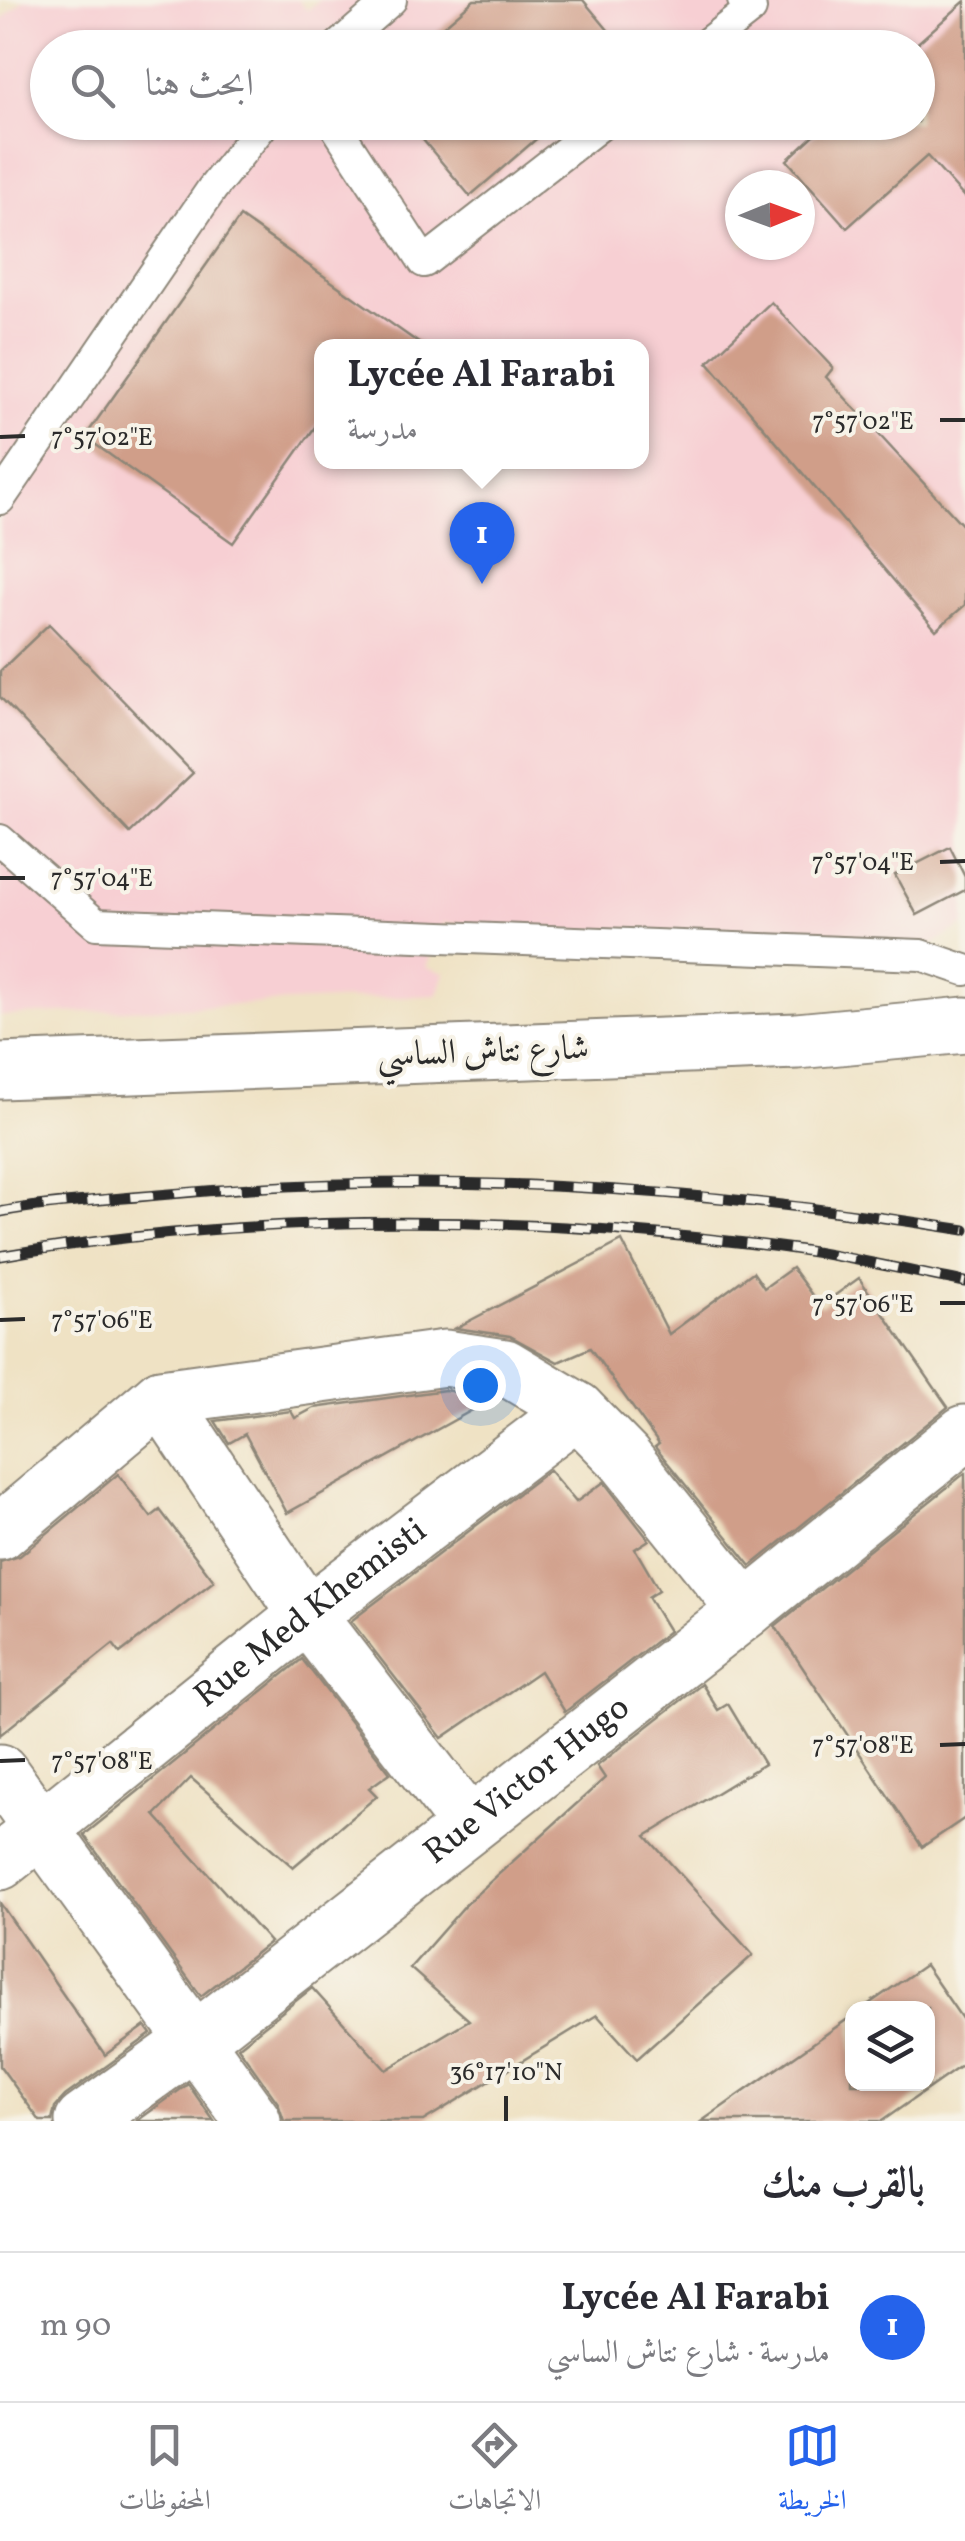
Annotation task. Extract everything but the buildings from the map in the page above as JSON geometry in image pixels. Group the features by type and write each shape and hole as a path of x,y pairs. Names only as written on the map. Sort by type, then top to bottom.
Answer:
{"street":[{"name":"شارع نتاش الساسي","path":"0,1071 797,1041 965,1025"},
{"path":"0,1532 160,1397 446,1358 506,1368 577,1410 624,1458 746,1610"},
{"path":"160,1397 307,1615 469,1825"},
{"name":"Rue Med Khemisti","path":"0,1862 307,1615 577,1410"},
{"name":"Rue Victor Hugo","path":"83,2121 192,2042 746,1610 965,1433"},
{"path":"0,1772 192,2042 253,2121"}],"lane":[{"path":"357,30 391,0"},
{"path":"724,30 751,9 743,0"},
{"path":"0,499 212,189 251,140"},
{"path":"344,140 424,262 581,140"},
{"path":"0,840 96,924 921,955 965,970"}],"shaded area":[{"path":"24,0 298,0 307,10 319,0 965,0 965,925 916,954 444,923 426,967 445,973 438,995 0,1016 0,21"}],"railway":[{"path":"0,1212 260,1187 462,1183 663,1193 965,1230"},
{"path":"0,1256 197,1231 396,1222 496,1224 695,1237 794,1249 965,1282"}],"place":[{"name":"Lycée Al Farabi","path":"482,584"}]}
